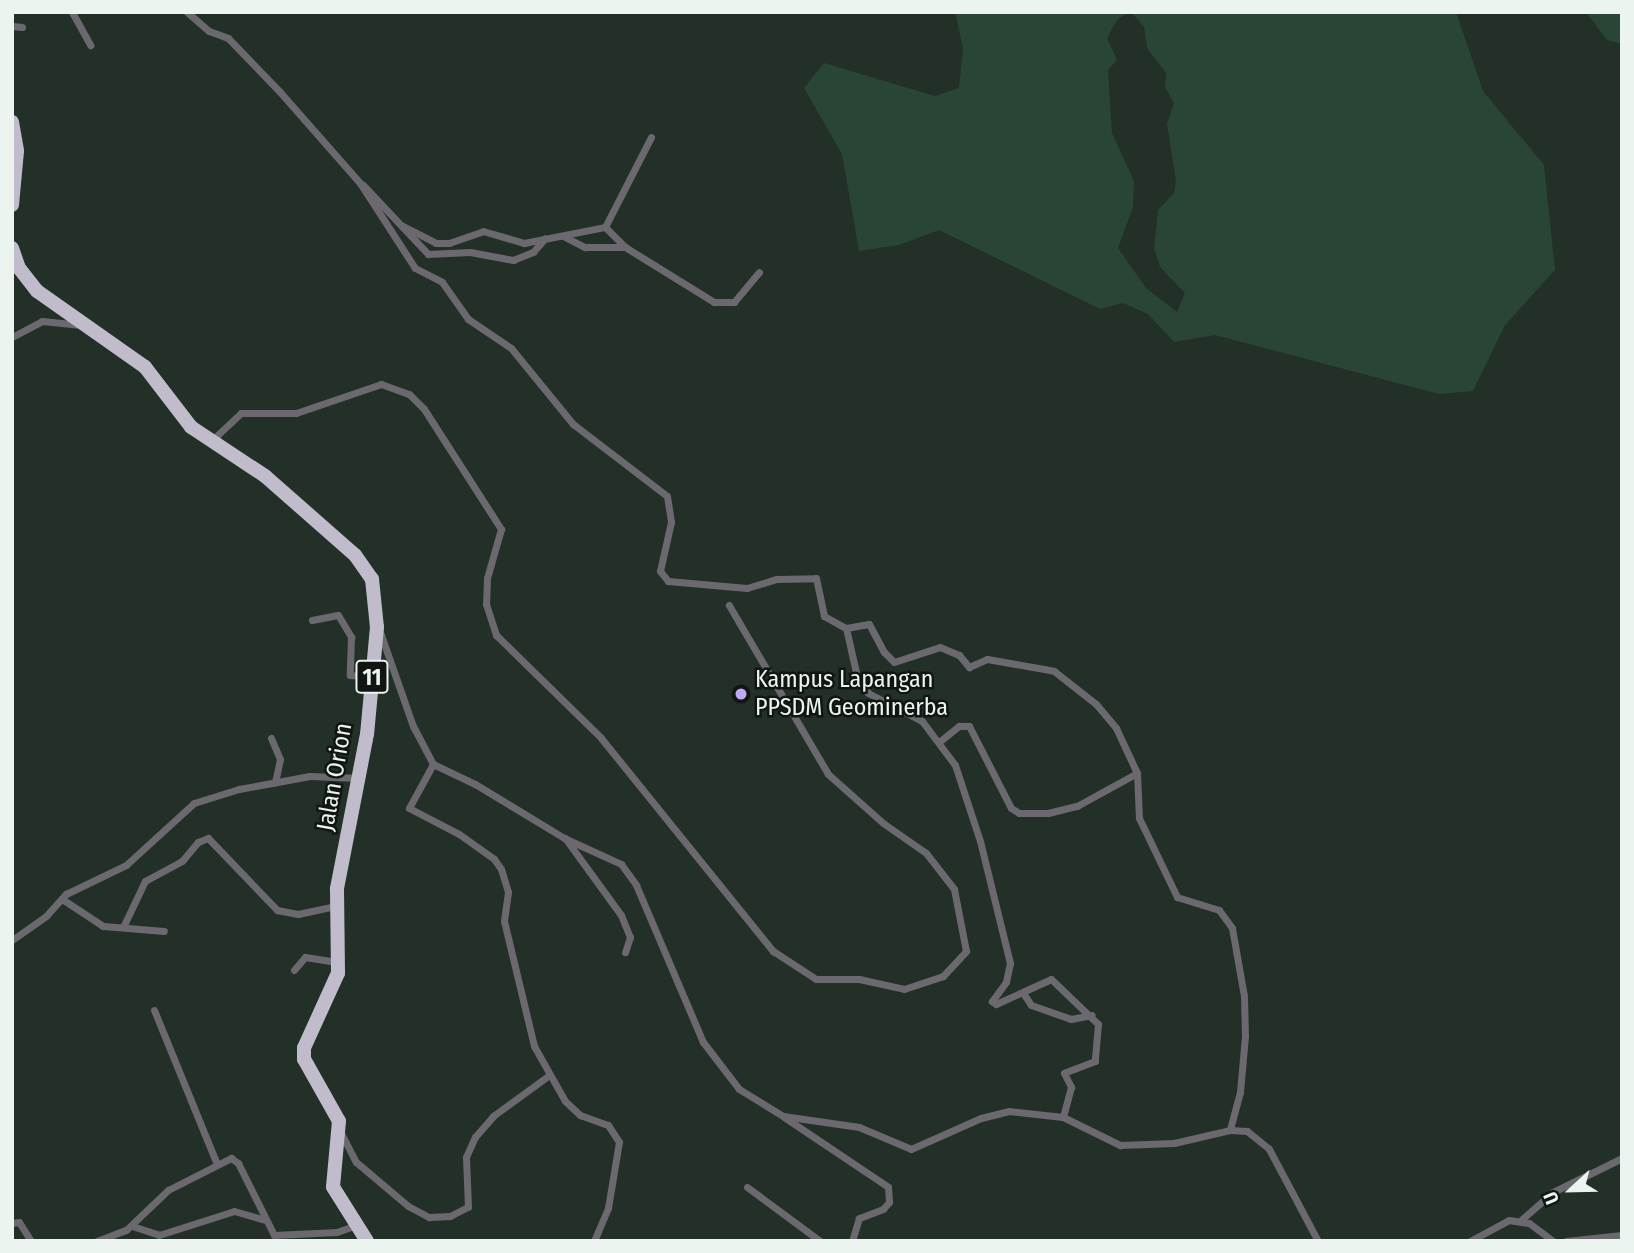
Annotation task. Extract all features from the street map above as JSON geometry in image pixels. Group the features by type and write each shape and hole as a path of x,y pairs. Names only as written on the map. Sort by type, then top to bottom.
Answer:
{"highway":[{"path":"12,122 17,168 12,205"},
{"name":"Jalan Orion","path":"12,248 27,281 82,325 145,367 179,414 210,442 265,476 355,555 372,579 377,627 360,778 337,906 338,962 334,985 304,1048 304,1059 333,1105 340,1131 333,1187 359,1224 367,1241"}],"street":[{"path":"72,12 90,45"},
{"path":"187,12 209,31 228,38 252,61 359,183 428,254 461,254 513,260 533,252 545,238"},
{"path":"12,26 22,27"},
{"path":"605,227 651,137"},
{"path":"359,183 415,268 442,282 468,319 511,348 573,424 667,496 671,522 660,571 663,577 747,588 777,579 816,578 822,594 819,609 846,628 857,677 868,693 922,721 954,765 980,841 1010,963 1006,982 992,1002 996,1004 1051,979 1092,1015 1098,1024 1098,1054 1091,1064 1064,1073 1071,1087 1063,1117"},
{"path":"403,226 436,243 493,231 524,243 605,227"},
{"path":"605,227 625,247 714,302 738,300 759,272"},
{"path":"461,254 475,234"},
{"path":"563,236 585,247 625,247"},
{"path":"12,337 42,321 82,325"},
{"path":"210,442 241,412 296,414 381,384 409,394 424,409 501,529 486,578 486,604 496,635 512,655 601,738 773,951 816,979 859,979 904,989 943,976 965,951 954,889 926,853 883,823 828,774 729,605"},
{"path":"312,620 338,615 351,637 351,675 372,677"},
{"path":"846,628 869,624 884,652 894,662 940,647 959,655 969,667 987,659 1054,671 1096,704 1116,728 1138,773 1139,818 1177,897 1219,910 1232,928 1244,996 1245,1036 1240,1092 1230,1129"},
{"path":"377,627 413,726 433,764 564,838 621,864 636,885 703,1042 739,1089 888,1187 889,1202 883,1209 859,1218 852,1241"},
{"path":"939,742 959,726 969,726 1011,808 1018,813 1048,813 1077,806 1138,773"},
{"path":"271,738 280,759 275,782"},
{"path":"433,764 409,808 459,834 494,859 501,869 508,892 504,921 534,1046 548,1076 580,1115 608,1125 619,1142 608,1208 594,1241"},
{"path":"12,940 62,899 126,865 194,803 310,776 360,778"},
{"path":"124,925 145,880 182,861 208,838 277,910 298,914 337,906"},
{"path":"564,838 621,915 630,937 625,952"},
{"path":"62,899 94,923 164,931"},
{"path":"294,970 305,957 338,962"},
{"path":"1023,993 1031,1005 1071,1019 1092,1015"},
{"path":"154,1010 217,1164"},
{"path":"340,1131 356,1161 408,1206 429,1217 450,1216 468,1207 466,1157 475,1137 493,1116 548,1076"},
{"path":"783,1116 859,1127 911,1149 992,1114 1022,1110 1063,1117 1120,1145 1174,1143 1230,1129 1247,1131 1269,1149 1318,1241"},
{"path":"97,1241 132,1226 167,1191 204,1175 217,1164 231,1158 238,1163 274,1235 281,1238 337,1232 359,1224"},
{"path":"1470,1241 1500,1223 1520,1221 1553,1192 1622,1158"},
{"path":"747,1187 820,1241"},
{"path":"132,1226 165,1235 234,1211 266,1220"},
{"path":"1520,1221 1553,1241"},
{"path":"12,1223 19,1222 31,1241"},
{"path":"1566,1241 1622,1235"}],"green space":[{"path":"955,12 1129,12 1117,20 1107,38 1117,60 1108,70 1112,133 1134,181 1133,207 1118,248 1146,288 1177,312 1185,293 1160,267 1154,248 1158,210 1174,193 1176,181 1167,124 1174,103 1165,87 1166,73 1147,48 1144,27 1131,12 1456,12 1483,91 1544,165 1555,270 1505,325 1473,391 1439,394 1215,335 1174,342 1148,314 1123,303 1100,309 939,230 899,245 859,251 842,154 804,88 824,63 935,96 959,88 963,48"},
{"path":"1586,12 1622,12 1622,44 1607,40"}],"place":[{"name":"Kampus Lapangan PPSDM Geominerba","path":"741,694"}]}
